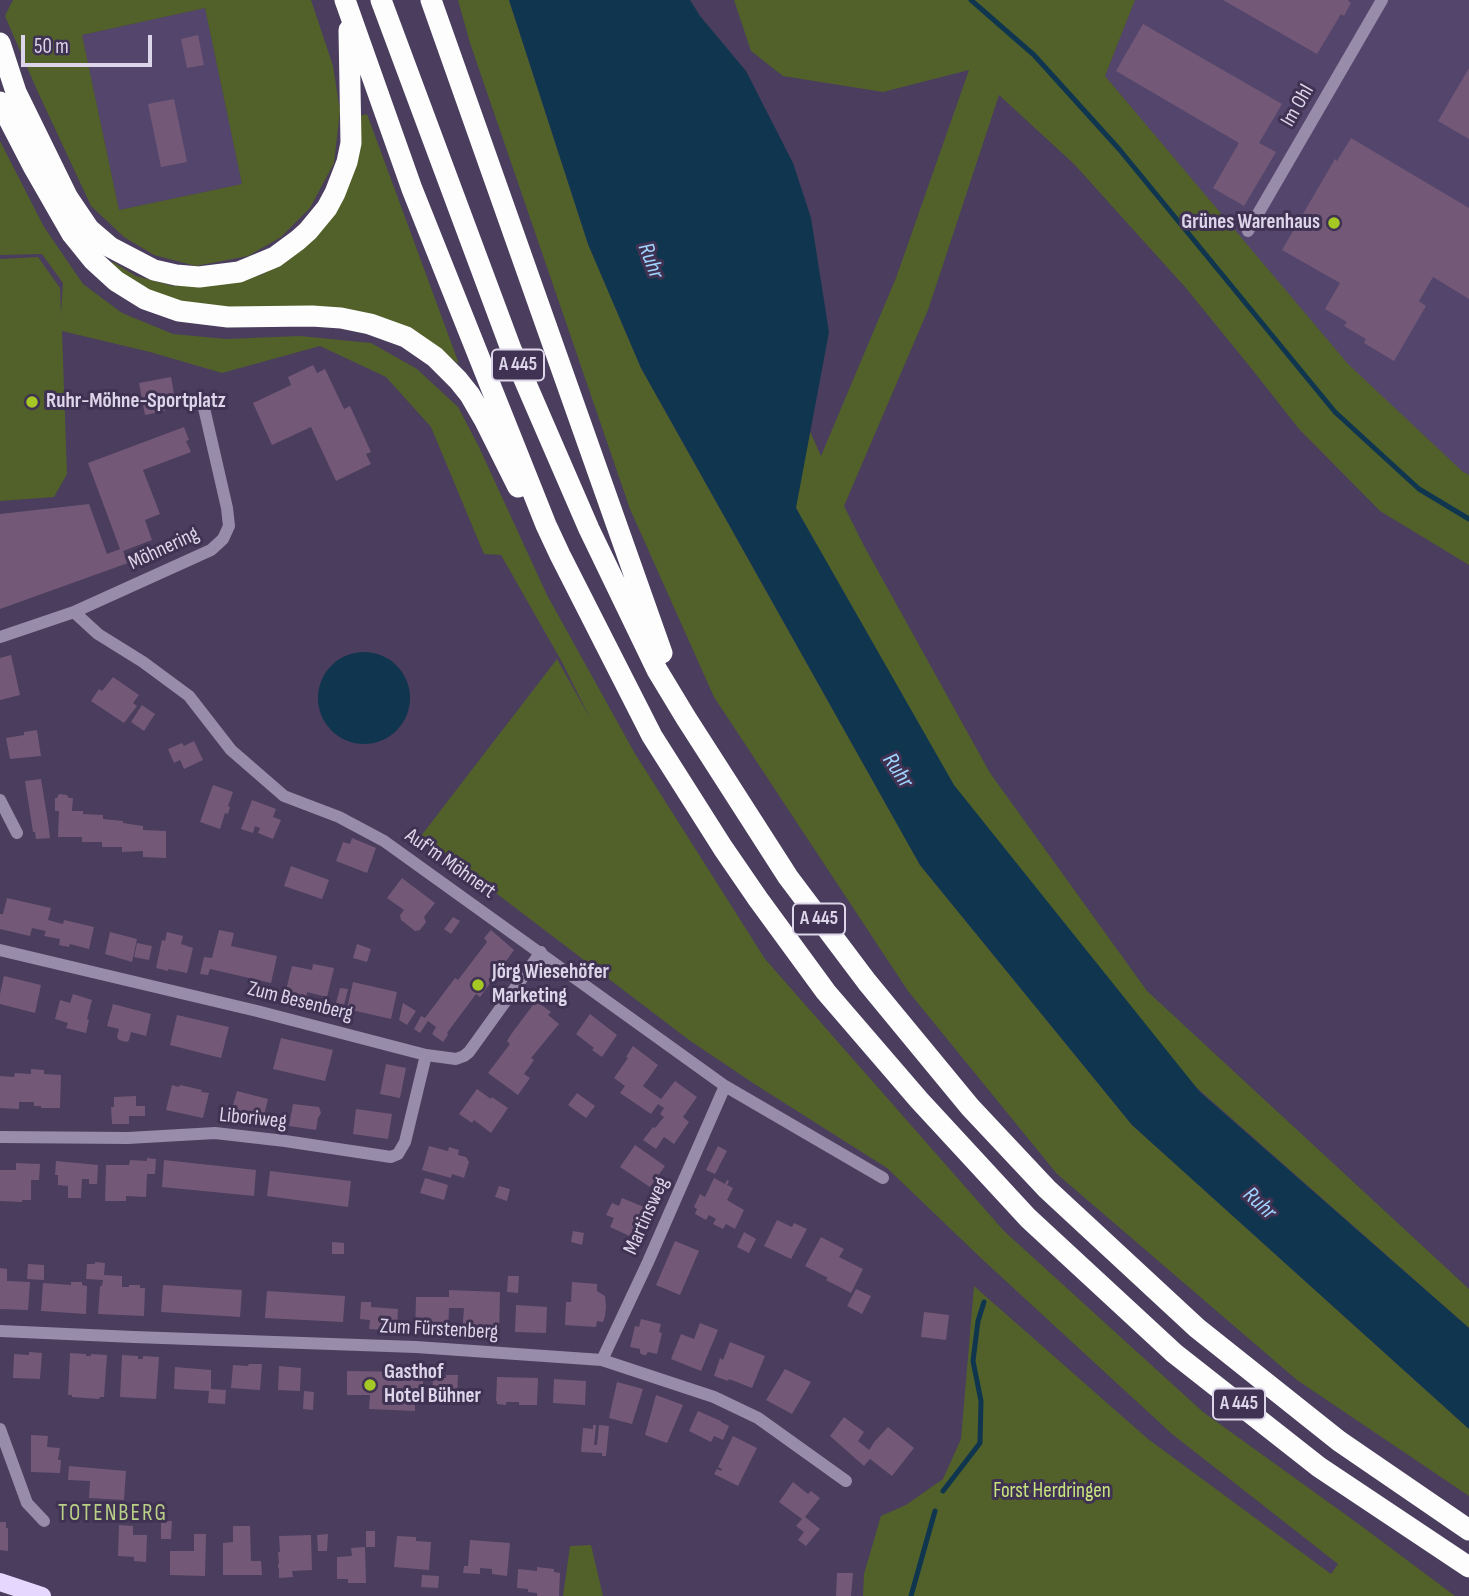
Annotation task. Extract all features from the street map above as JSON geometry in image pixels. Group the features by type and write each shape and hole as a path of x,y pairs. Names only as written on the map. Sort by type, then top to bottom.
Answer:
{"highway":[{"name":"A 445","path":"381,0 511,349 589,529 657,670 788,877 867,982 970,1107 1047,1189 1197,1328 1339,1441 1469,1530"},
{"path":"431,0 686,718"},
{"name":"A 445","path":"347,5 412,189 546,525 652,736 758,900 826,992 919,1100 1028,1218 1174,1353 1319,1467 1469,1567"},
{"path":"0,43 16,92 68,198 89,229 110,247 155,270 176,275 213,276 239,272 286,250 309,231 335,193 351,143 347,5"},
{"path":"0,102 72,234 105,272 131,292 163,307 195,314 228,317 312,316 370,324 406,337 435,357 470,395 523,498 560,555"}],"main road":[{"path":"0,1582 42,1596"}],"street":[{"name":"Im Ohl","path":"1248,231 1382,0"},
{"name":"Möhnering","path":"74,612 211,550 223,539 229,526 227,508 204,408"},
{"path":"0,637 74,612"},
{"name":"Auf'm Möhnert","path":"74,612 98,634 190,696 231,750 284,796 339,817 384,841 725,1086 883,1178"},
{"path":"0,800 17,833"},
{"name":"Zum Besenberg","path":"0,950 257,1011 426,1055 456,1059 469,1052 541,953"},
{"name":"Liboriweg","path":"0,1137 104,1139 215,1133 391,1157 398,1154 405,1142 426,1055"},
{"name":"Martinsweg","path":"602,1360 725,1086"},
{"name":"Zum Fürstenberg","path":"0,1331 416,1347 602,1360 714,1396 758,1418 846,1481"},
{"path":"0,1429 27,1503 44,1521"}],"shaded area":[{"path":"1135,0 1469,0 1469,475 1348,365 1105,76"},
{"path":"205,8 242,184 119,210 82,35"}],"green space":[{"path":"13,0 311,0 333,66 340,111 334,163 310,208 281,237 248,256 196,266 154,255 124,237 91,206 5,16","holes":["205,8 242,184 119,210 82,35"]},
{"path":"458,0 509,0 588,244 641,368 920,865 1132,1125 1469,1429 1469,1496 1297,1380 1057,1174 908,991 714,697 630,509 470,43"},
{"path":"734,0 1135,0 1105,76 1348,364 1469,475 1469,565 1380,511 1299,429 1185,287 1074,164 999,95 928,310 844,506 990,773 1147,991 1469,1289 1469,1328 1128,1027 994,867 821,564 713,319 754,306 821,456 896,278 969,70 883,92 783,76 751,51"},
{"path":"367,114 459,364 427,341 171,301 138,286 110,266 113,262 136,276 173,286 210,285 261,275 294,256 360,116"},
{"name":"Forst Herdringen","path":"0,141 44,227 83,284 122,313 173,334 226,339 300,336 371,343 417,369 458,407 547,595 634,752 765,959 1004,1231 1203,1412 1455,1596 863,1596 864,1574 881,1516 906,1505 943,1479 961,1439 974,1286 1148,1439 1331,1574 1338,1564 1172,1434 887,1168 689,1040 421,836 557,659 591,720 562,662 501,555 484,554 431,427 386,377 320,346 222,373 62,331 67,474 54,497 0,501 0,259 38,257 60,288 61,315 63,283 42,254 0,255"},
{"path":"591,1545 603,1596 563,1596 570,1546"}],"water":[{"name":"Ruhr","path":"509,0 690,0 746,71 793,163 811,218 829,332 796,508 954,785 1200,1092 1469,1328 1469,1429 1132,1125 920,865 641,368 588,244"},
{"path":"364,652 382,655 397,665 407,680 410,698 407,716 397,731 382,741 364,744 346,741 331,731 321,716 318,698 321,680 331,665 346,655"}],"building":[{"path":"1223,0 1349,0 1351,3 1344,16 1341,14 1317,54"},
{"path":"1143,24 1282,104 1259,143 1276,152 1244,206 1213,188 1239,143 1116,71"},
{"path":"198,35 204,65 187,68 181,39"},
{"path":"1469,68 1469,139 1438,121"},
{"path":"174,99 187,162 161,167 148,104"},
{"path":"1351,138 1469,208 1469,299 1433,277 1419,301 1426,306 1394,361 1364,343 1366,339 1344,326 1347,322 1325,309 1340,283 1282,250 1335,159 1337,161"},
{"path":"313,365 317,373 325,369 344,409 350,406 371,452 366,454 371,464 336,481 311,427 272,445 253,403 291,385 288,377"},
{"path":"171,377 176,405 164,407 165,411 145,415 139,383"},
{"path":"184,427 191,452 143,470 160,514 145,520 152,540 123,551 128,563 0,609 0,514 89,504 107,554 120,549 88,463"},
{"path":"11,655 20,695 0,700 0,658"},
{"path":"113,677 139,695 133,703 137,706 124,723 91,701 99,689 102,691"},
{"path":"142,705 155,714 144,731 131,722"},
{"path":"37,730 41,756 10,759 6,738"},
{"path":"194,741 203,760 184,769 180,760 174,763 168,749"},
{"path":"41,779 50,838 36,839 25,781"},
{"path":"213,785 233,792 228,814 225,813 220,829 200,822"},
{"path":"59,794 73,798 72,811 103,815 103,819 143,826 143,830 166,831 166,858 143,857 143,851 122,852 122,847 102,847 102,842 82,842 82,837 58,837 59,811 55,811 55,798"},
{"path":"252,800 276,809 273,817 281,820 273,839 258,833 260,828 255,826 253,833 241,829"},
{"path":"352,838 376,848 367,873 336,861 343,842 350,844"},
{"path":"291,866 329,880 322,899 284,886"},
{"path":"402,878 435,903 424,917 426,922 420,930 415,931 401,920 400,915 404,910 387,898"},
{"path":"7,898 51,908 48,920 63,924 64,920 94,927 89,949 70,944 69,947 59,945 60,939 44,936 46,931 32,928 30,936 0,929 0,914 3,914"},
{"path":"453,917 460,921 451,934 444,929"},
{"path":"219,930 234,933 231,946 277,956 271,983 210,969 208,975 200,974 204,957 212,958"},
{"path":"491,930 514,950 480,997 476,994 443,1042 432,1034 436,1027 428,1021 420,1033 414,1029 421,1016 425,1018 455,978 458,980 487,942 484,938"},
{"path":"110,932 137,939 132,962 105,954"},
{"path":"167,932 183,936 181,944 193,948 187,973 156,968 162,940 165,941"},
{"path":"137,943 152,946 149,960 134,957"},
{"path":"357,944 371,949 367,962 353,958"},
{"path":"313,964 334,968 327,997 307,992 306,999 285,994 292,966 312,970"},
{"path":"4,976 41,985 35,1013 0,1004"},
{"path":"353,982 397,992 391,1019 347,1009"},
{"path":"340,988 348,989 344,1005 336,1003"},
{"path":"73,994 92,1000 86,1033 66,1028 68,1023 55,1019 60,1000 70,1003"},
{"path":"536,1001 551,1012 548,1015 559,1024 531,1058 534,1060 524,1074 530,1078 518,1095 488,1073 510,1044 507,1041 512,1033"},
{"path":"403,1003 416,1011 407,1025 399,1020"},
{"path":"113,1004 151,1014 146,1036 131,1032 127,1042 119,1040 119,1029 107,1026"},
{"path":"590,1014 617,1035 602,1057 576,1034"},
{"path":"177,1015 229,1027 221,1058 170,1045"},
{"path":"281,1038 333,1050 325,1081 273,1069"},
{"path":"633,1046 658,1065 643,1086 661,1099 675,1081 697,1097 683,1117 689,1122 674,1144 664,1137 656,1149 643,1140 664,1117 660,1114 664,1108 658,1104 651,1114 620,1093 625,1086 614,1078"},
{"path":"386,1064 406,1068 400,1098 380,1094"},
{"path":"31,1069 44,1070 44,1074 61,1075 60,1108 41,1108 34,1106 34,1102 19,1102 19,1109 0,1108 0,1076 31,1074"},
{"path":"172,1085 209,1093 203,1118 166,1110"},
{"path":"477,1089 508,1108 491,1133 474,1120 472,1123 459,1114"},
{"path":"237,1091 268,1099 262,1124 230,1116"},
{"path":"577,1093 595,1106 586,1118 568,1105"},
{"path":"136,1096 136,1106 145,1106 145,1116 129,1116 129,1124 112,1124 111,1107 114,1107 114,1097"},
{"path":"293,1104 319,1107 321,1113 316,1130 289,1126"},
{"path":"356,1109 392,1114 388,1139 353,1134"},
{"path":"635,1145 665,1166 650,1187 620,1167"},
{"path":"429,1146 448,1151 449,1147 459,1150 458,1155 466,1157 469,1162 464,1178 452,1174 451,1178 422,1170"},
{"path":"718,1146 727,1151 715,1174 706,1170"},
{"path":"147,1158 156,1159 155,1174 147,1174 146,1197 126,1196 126,1201 105,1201 106,1165 129,1165 130,1160 147,1161"},
{"path":"164,1160 256,1170 254,1196 162,1187"},
{"path":"56,1161 98,1165 97,1184 89,1184 89,1179 82,1179 81,1198 68,1198 68,1186 58,1185 58,1175 55,1175"},
{"path":"16,1163 40,1164 39,1180 31,1180 31,1200 0,1201 0,1170 16,1170"},
{"path":"270,1171 351,1181 348,1207 267,1196"},
{"path":"425,1178 448,1185 444,1200 420,1193"},
{"path":"714,1178 725,1184 729,1181 727,1185 733,1188 727,1200 744,1210 735,1229 726,1224 723,1229 713,1224 716,1219 709,1215 706,1220 695,1214 697,1209 694,1207 700,1194 705,1197"},
{"path":"499,1186 510,1189 507,1201 495,1197"},
{"path":"622,1198 644,1207 641,1215 646,1218 636,1239 610,1227 614,1218 606,1215 612,1203 619,1206"},
{"path":"777,1220 792,1227 794,1223 807,1229 791,1259 764,1246"},
{"path":"573,1231 584,1233 582,1245 571,1242"},
{"path":"744,1232 756,1239 749,1253 737,1247"},
{"path":"821,1237 844,1249 839,1257 863,1269 851,1293 805,1266"},
{"path":"675,1241 699,1251 680,1295 656,1285"},
{"path":"332,1242 344,1243 344,1254 332,1254"},
{"path":"105,1263 104,1275 122,1276 122,1287 140,1285 140,1288 145,1288 144,1316 98,1314 103,1280 86,1279 87,1264"},
{"path":"28,1264 44,1265 44,1280 27,1279"},
{"path":"0,1268 7,1269 7,1281 30,1282 28,1310 0,1309"},
{"path":"508,1276 519,1276 518,1293 507,1292"},
{"path":"71,1282 82,1282 82,1285 87,1286 86,1314 41,1311 43,1283 71,1285"},
{"path":"572,1282 597,1284 597,1291 605,1296 605,1316 603,1322 597,1321 596,1327 565,1325 566,1302 571,1302"},
{"path":"163,1285 242,1290 240,1317 161,1312"},
{"path":"856,1289 871,1296 862,1314 847,1306"},
{"path":"449,1290 500,1292 499,1336 462,1334 464,1308 449,1308 448,1333 415,1332 416,1297 449,1297"},
{"path":"267,1291 345,1296 343,1322 265,1318"},
{"path":"361,1302 371,1302 371,1307 398,1309 397,1331 369,1329 370,1320 360,1319"},
{"path":"516,1305 547,1307 546,1333 515,1332"},
{"path":"924,1312 949,1315 946,1340 921,1337"},
{"path":"641,1319 661,1324 659,1332 662,1333 657,1354 648,1352 643,1355 640,1349 630,1347 635,1326 639,1327"},
{"path":"700,1323 718,1330 701,1371 671,1359 681,1334 694,1339"},
{"path":"730,1342 765,1356 752,1388 714,1376 720,1358 723,1360"},
{"path":"29,1352 42,1353 40,1379 13,1378 14,1354 29,1355"},
{"path":"70,1353 86,1356 107,1355 104,1397 99,1399 68,1395"},
{"path":"122,1355 138,1356 138,1359 143,1359 143,1356 159,1357 156,1399 120,1397"},
{"path":"262,1364 260,1390 231,1388 233,1365"},
{"path":"279,1366 301,1368 300,1391 278,1390"},
{"path":"175,1367 211,1370 211,1389 226,1390 225,1404 208,1403 209,1391 174,1389"},
{"path":"785,1369 811,1382 792,1414 766,1400"},
{"path":"347,1371 423,1374 423,1393 415,1392 415,1411 369,1409 370,1395 347,1395"},
{"path":"446,1375 458,1375 457,1400 432,1399 433,1377 446,1378"},
{"path":"497,1377 538,1378 537,1405 519,1405 519,1402 497,1404"},
{"path":"554,1379 586,1381 585,1405 553,1403"},
{"path":"617,1382 643,1389 632,1424 609,1418"},
{"path":"304,1391 314,1392 313,1410 303,1409"},
{"path":"656,1395 683,1405 667,1443 645,1435"},
{"path":"698,1411 729,1426 723,1440 714,1436 711,1442 689,1431"},
{"path":"844,1417 864,1432 858,1441 869,1450 888,1427 914,1448 892,1476 870,1459 864,1466 830,1436"},
{"path":"593,1425 596,1425 594,1445 597,1445 599,1425 609,1426 606,1456 602,1456 602,1453 581,1452 583,1428 593,1429"},
{"path":"31,1435 48,1436 47,1447 60,1448 60,1473 31,1472"},
{"path":"733,1436 757,1448 738,1486 714,1474 717,1469 722,1469 718,1467"},
{"path":"69,1466 126,1471 124,1500 89,1498 90,1481 68,1480"},
{"path":"793,1482 808,1494 811,1491 820,1498 805,1517 820,1529 806,1546 798,1540 804,1532 796,1526 802,1519 779,1502"},
{"path":"161,1521 172,1521 171,1539 161,1539"},
{"path":"0,1522 6,1522 8,1528 8,1551 0,1550"},
{"path":"119,1525 133,1526 133,1535 147,1535 146,1562 134,1561 134,1557 118,1556"},
{"path":"233,1526 250,1526 251,1561 261,1561 262,1575 223,1575 223,1543 233,1542"},
{"path":"366,1531 375,1531 375,1547 366,1547"},
{"path":"194,1534 206,1534 205,1576 170,1575 170,1551 194,1551"},
{"path":"328,1534 327,1551 318,1551 317,1535"},
{"path":"311,1535 312,1570 292,1571 293,1577 279,1578 279,1536"},
{"path":"397,1536 416,1537 416,1541 431,1542 429,1570 394,1567"},
{"path":"470,1540 510,1543 507,1576 492,1574 492,1569 480,1568 480,1574 463,1573 464,1566 468,1566"},
{"path":"365,1547 366,1583 348,1583 348,1579 337,1579 337,1557 352,1556 351,1548"},
{"path":"537,1567 554,1569 554,1572 560,1573 559,1596 537,1596 537,1593 528,1592 528,1589 517,1588 518,1569 537,1571"},
{"path":"837,1573 853,1573 851,1596 836,1596"},
{"path":"422,1575 439,1576 438,1588 421,1587"}],"waterway":[{"path":"971,0 1034,55 1119,149 1335,412 1419,489 1469,519"},
{"path":"943,1491 980,1443 981,1401 973,1361 978,1321 984,1302"},
{"path":"911,1596 935,1511"}],"place":[{"name":"Grünes Warenhaus","path":"1334,223"},
{"name":"Ruhr-Möhne-Sportplatz","path":"32,402"},
{"name":"Jörg Wiesehöfer Marketing","path":"478,985"},
{"name":"Gasthof Hotel Bühner","path":"370,1385"}],"district":[{"name":"TOTENBERG","path":"113,1514"}]}
